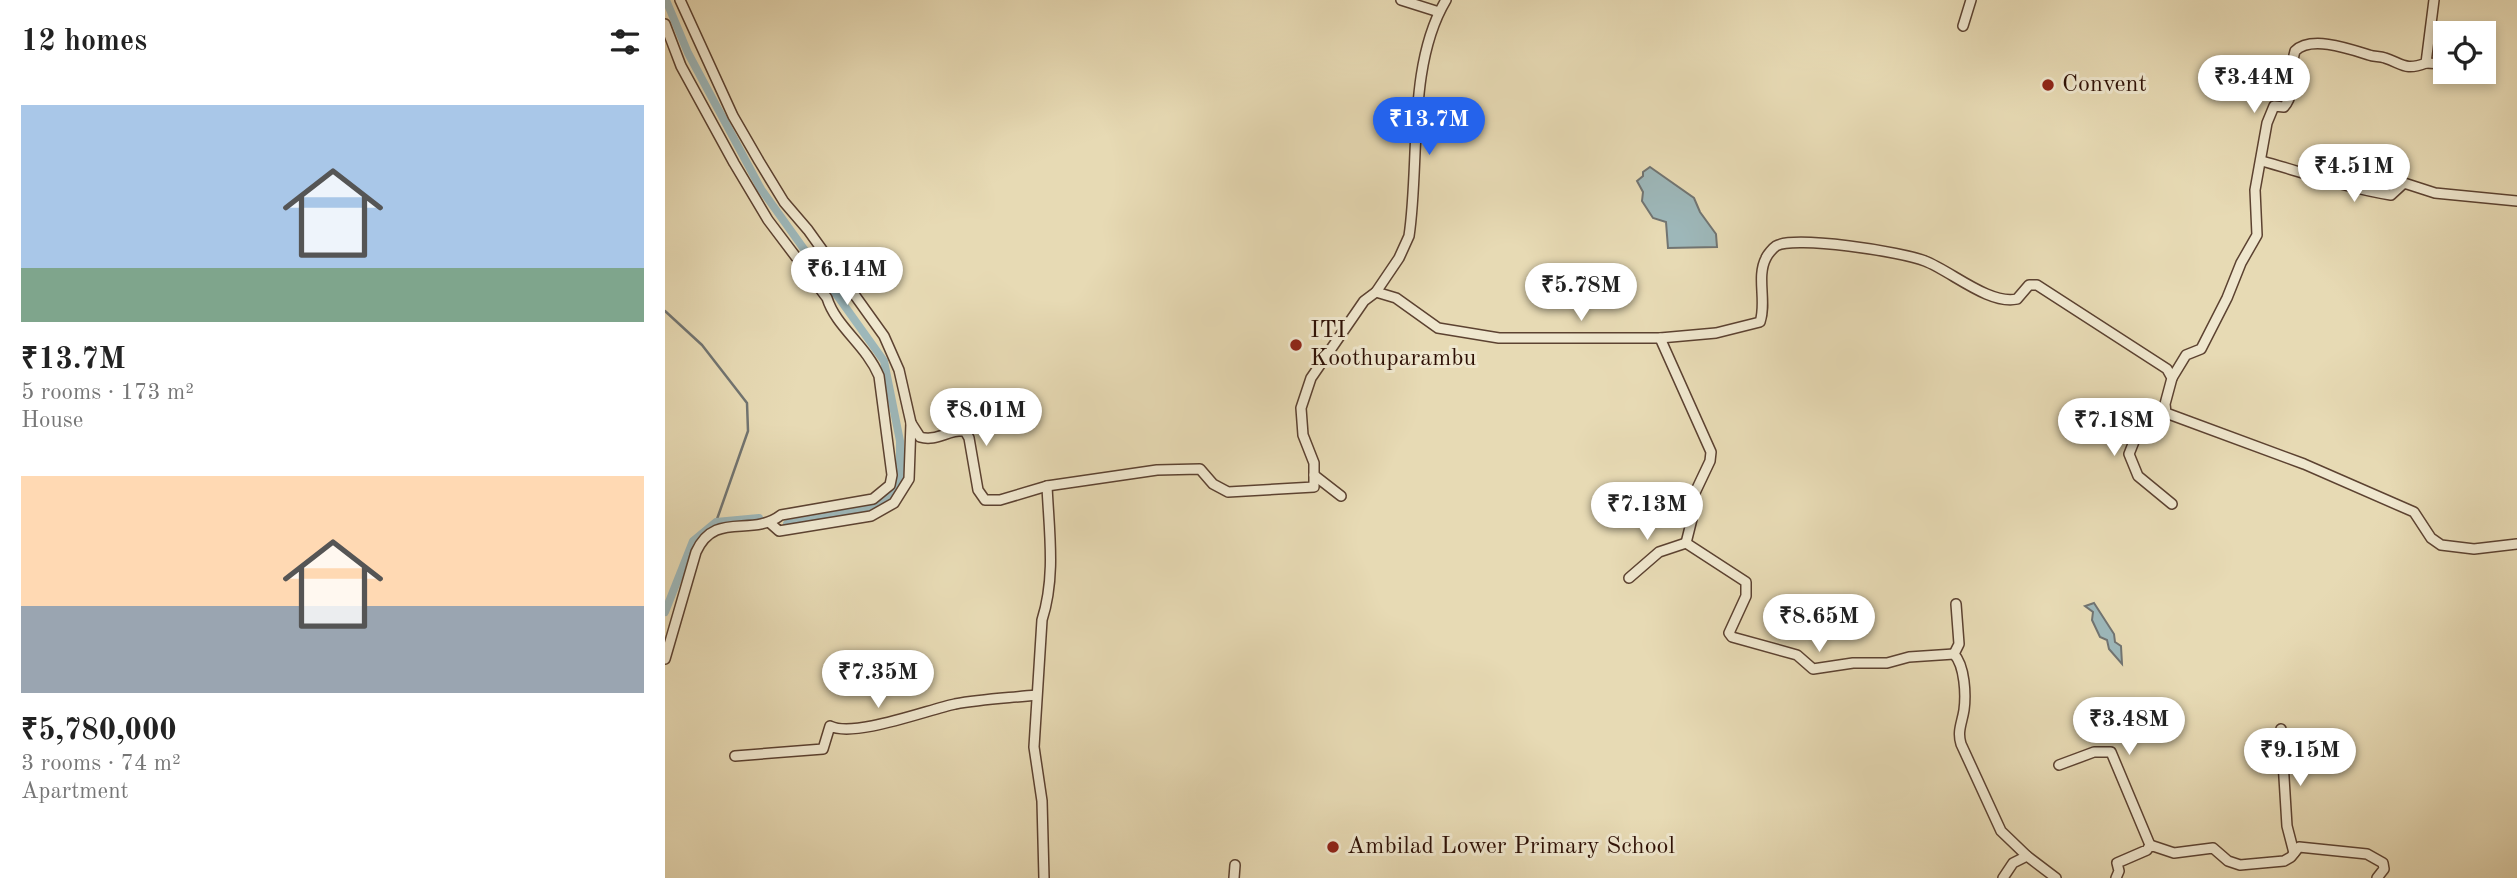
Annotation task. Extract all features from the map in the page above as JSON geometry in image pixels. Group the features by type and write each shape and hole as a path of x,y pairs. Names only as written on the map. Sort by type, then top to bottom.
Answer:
{"street":[{"path":"680,0 733,116 759,161 784,202 808,230 893,352 911,424 909,480 894,503 870,516 805,527 779,531 770,523"},
{"path":"1401,0 1439,12"},
{"path":"911,424 920,438 931,440 957,430 965,431 969,438 978,490 985,500 1000,500 1047,486 1157,470 1200,469 1213,484 1228,492 1314,486 1314,463 1303,435 1301,408 1311,378 1364,301 1376,292 1399,258 1409,236 1420,88 1429,42 1446,0"},
{"path":"1963,26 1971,0"},
{"path":"2426,63 2434,0"},
{"path":"665,24 681,66 768,220 820,289 831,310 869,355 879,376 892,475 890,485 873,499 781,515 770,523 715,530 703,537 696,552 665,659"},
{"path":"2167,413 2165,404 2172,378 2186,355 2201,349 2241,263 2256,240 2259,225 2255,190 2270,110 2274,106 2284,107 2290,101 2293,87 2292,59 2299,48 2340,46 2371,56 2384,57 2401,66 2433,63"},
{"path":"2262,161 2326,178 2351,188 2391,195 2404,183 2435,193 2517,201"},
{"path":"1376,292 1396,298 1438,328 1499,338 1660,338 1716,333 1761,322 1763,268 1766,258 1776,245 1791,242 1874,248 1924,260 1999,300 2017,299 2029,285 2037,285 2167,369 2172,378"},
{"path":"1660,338 1711,452 1710,461 1692,499 1692,519 1686,543"},
{"path":"2167,413 2137,434 2129,454 2139,476 2172,504"},
{"path":"2167,413 2304,464 2414,512 2431,538 2441,545 2474,549 2517,544"},
{"path":"1314,475 1341,496"},
{"path":"1044,878 1042,801 1034,747 1042,620 1048,604 1052,566 1047,486"},
{"path":"1629,578 1659,552 1686,543"},
{"path":"1686,543 1746,582 1747,596 1729,633 1732,637 1797,655 1813,669 1954,654"},
{"path":"1954,654 1959,644 1956,604"},
{"path":"1954,654 1960,661 1964,690 1964,709 1958,734 1961,744 2001,831 2027,856 2056,878"},
{"path":"735,756 823,749 830,726 838,730 878,725 957,704 1036,695"},
{"path":"2281,729 2287,826 2294,853"},
{"path":"2059,765 2094,752 2111,752 2150,845 2173,853 2213,848 2228,861 2240,865 2284,861 2301,847 2367,855 2383,863 2383,869 2377,878"},
{"path":"2116,878 2119,871 2117,863 2147,850 2150,845"},
{"path":"2003,878 2013,863 2027,856"},
{"path":"2013,863 2039,865"},
{"path":"1234,878 1235,865"}],"water":[{"path":"1650,167 1694,198 1700,212 1716,234 1717,247 1668,248 1666,222 1653,218 1642,201 1643,192 1637,181"},
{"path":"2094,603 2114,634 2115,642 2121,646 2122,664 2109,649 2107,640 2100,637 2092,620 2093,612 2085,606"}],"waterway":[{"path":"666,0 688,53 761,189 884,361 900,441 900,477 894,494 874,505 852,512 787,524"},
{"path":"665,311 702,345 747,403 748,431 716,522"},
{"path":"665,612 693,541 716,522 759,518"}],"place":[{"name":"Convent","path":"2048,85"},
{"name":"ITI Koothuparambu","path":"1296,345"},
{"name":"Ambilad Lower Primary School","path":"1333,847"}]}
